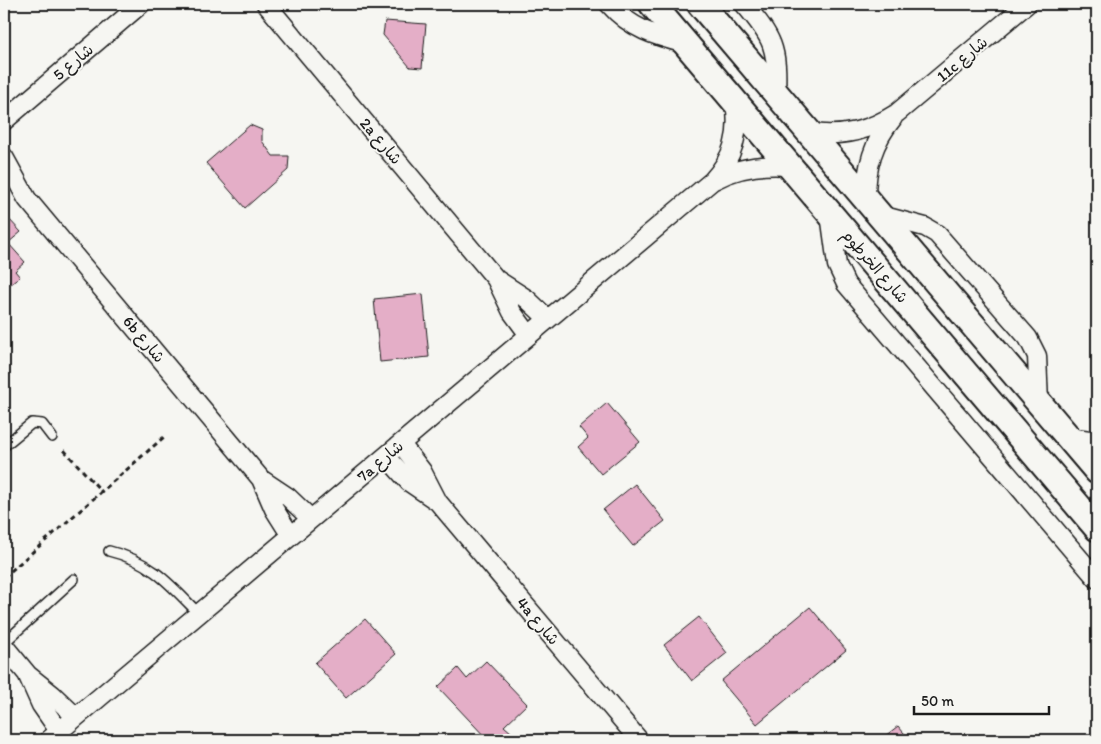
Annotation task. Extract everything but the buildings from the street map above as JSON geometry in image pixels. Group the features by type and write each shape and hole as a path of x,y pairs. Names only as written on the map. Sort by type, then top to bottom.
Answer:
{"main road":[{"name":"شارع الخرطوم","path":"652,4 788,166 930,329 1097,528"},
{"path":"700,4 1097,471"},
{"path":"930,329 952,340 960,348 1076,481 1090,486 1097,483"}],"street":[{"name":"شارع 5","path":"4,121 141,4"},
{"name":"2a شارع","path":"266,4 496,279 512,312 529,335"},
{"path":"609,4 626,21 638,29 686,44"},
{"path":"744,4 761,24 772,43 778,64 776,93"},
{"name":"11c شارع","path":"873,206 866,180 872,153 885,128 897,114 1027,4"},
{"name":"7a شارع","path":"54,736 712,181 724,168 734,145 738,119 734,102"},
{"name":"11c شارع","path":"811,133 829,135 856,132 881,123 897,114"},
{"name":"6b شارع","path":"4,157 27,199 261,479 288,497 311,519"},
{"name":"7a شارع","path":"712,181 741,169 772,165 788,166"},
{"name":"6b شارع","path":"4,182 27,199"},
{"path":"873,206 925,227 937,234 1028,338 1037,356 1039,403"},
{"path":"830,214 837,264 846,284 1097,579"},
{"name":"2a شارع","path":"496,279 527,299 548,319"},
{"path":"1068,437 1097,442"},
{"name":"4a شارع","path":"401,444 422,471 438,502 636,739"},
{"name":"4a شارع","path":"386,456 409,482 438,502"},
{"name":"6b شارع","path":"261,479 274,509 291,536"},
{"path":"4,645 28,675 54,695 76,717"},
{"path":"28,675 54,736"}],"lane":[{"path":"4,446 32,422 42,424 52,437"},
{"path":"109,551 137,560 151,567 199,614"},
{"path":"4,645 74,579"}],"path":[{"path":"4,577 164,437"},
{"path":"64,450 102,492"}]}
